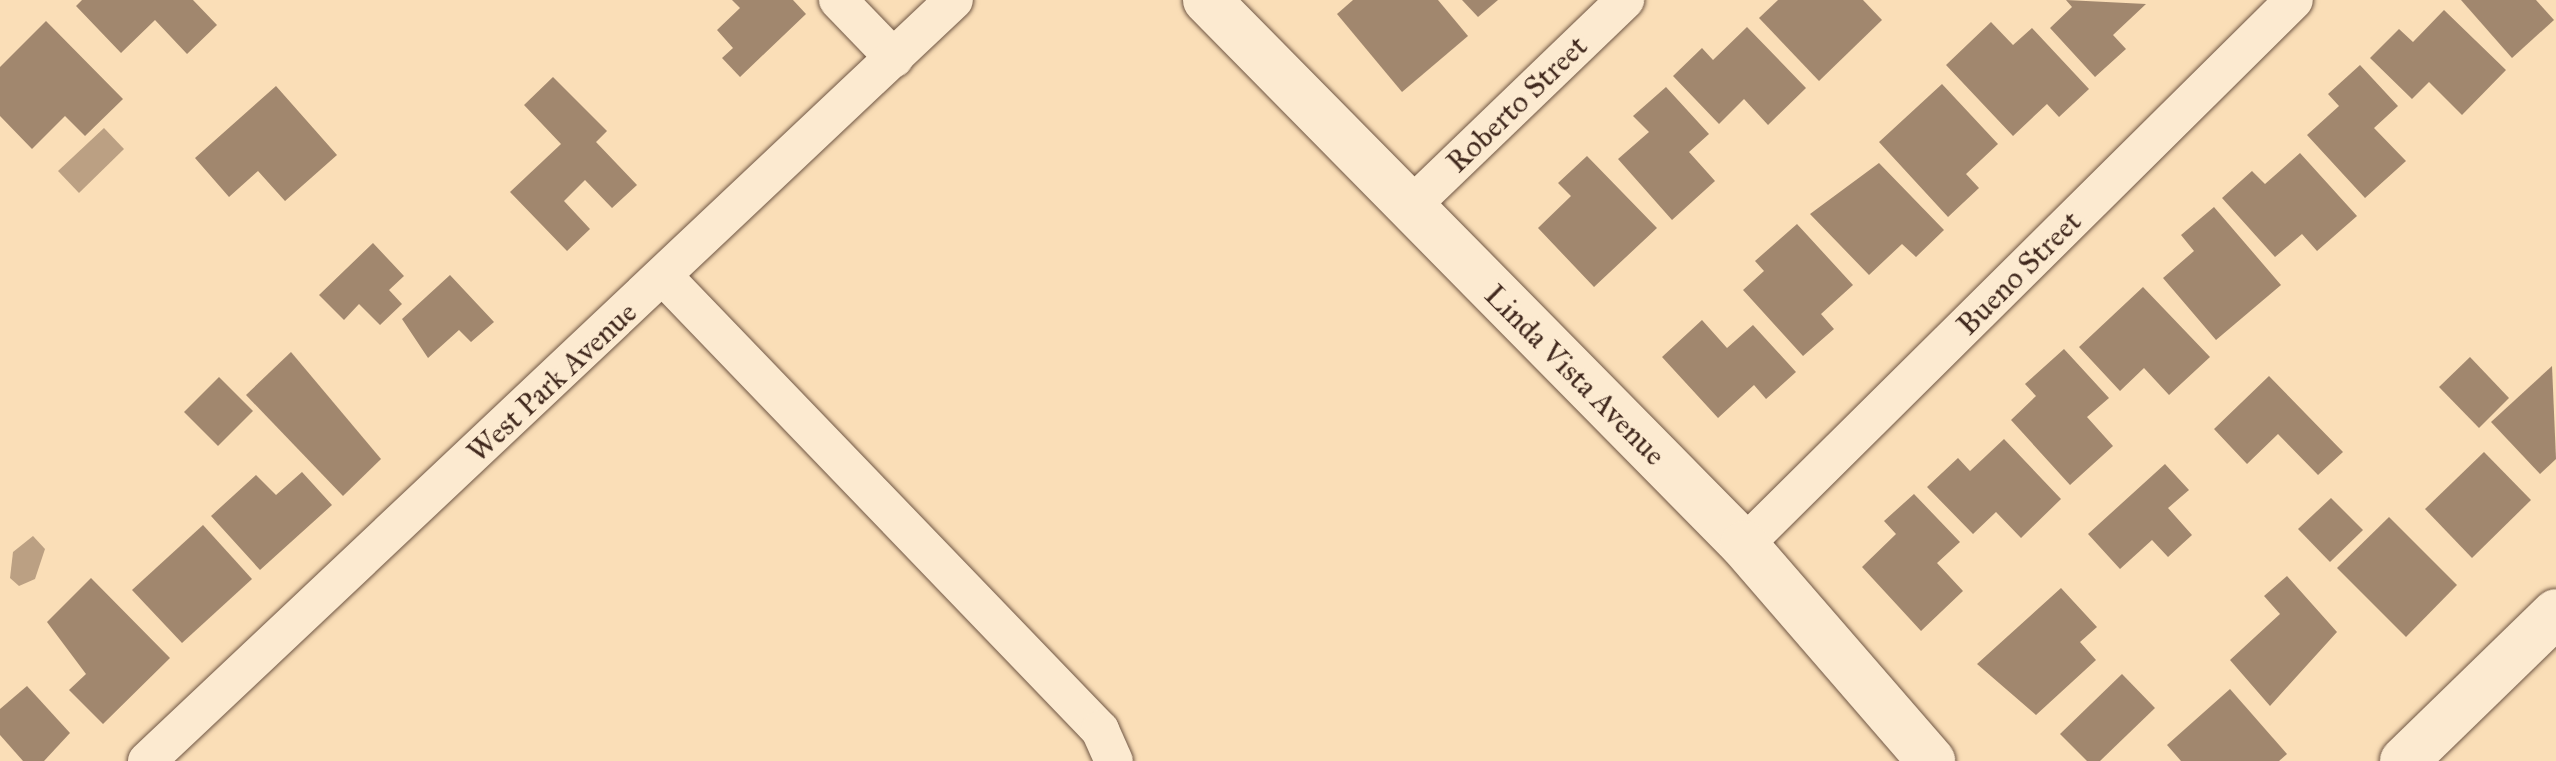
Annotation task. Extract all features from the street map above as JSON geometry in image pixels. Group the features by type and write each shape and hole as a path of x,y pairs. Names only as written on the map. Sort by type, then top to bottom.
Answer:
{"street":[{"path":"838,0 894,58"},
{"name":"West Park Avenue","path":"147,761 954,0"},
{"name":"Linda Vista Avenue","path":"1207,0 1744,545 1931,761"},
{"name":"Roberto Street","path":"1409,208 1625,0"},
{"name":"Bueno Street","path":"1744,545 2294,0"},
{"path":"664,277 1100,730 1114,761"},
{"path":"2404,761 2556,613"}],"shaded area":[{"path":"104,128 124,149 79,193 58,171"},
{"path":"33,536 45,549 35,579 19,586 10,578 13,552"}],"building":[{"path":"82,0 193,0 217,25 187,54 155,20 121,53 76,6"},
{"path":"732,0 793,0 806,14 740,77 722,58 733,48 717,30 740,8"},
{"path":"1353,0 1438,0 1468,36 1402,92 1337,14"},
{"path":"1462,0 1498,0 1478,17"},
{"path":"1778,0 1863,0 1882,20 1819,81 1759,18"},
{"path":"2066,0 2146,4 2113,35 2126,49 2095,77 2050,28 2072,7"},
{"path":"2461,0 2536,0 2554,20 2512,58"},
{"path":"2444,10 2506,70 2462,115 2429,82 2412,99 2370,58 2399,29 2413,42"},
{"path":"46,21 123,99 85,136 65,116 32,149 0,116 0,67"},
{"path":"1991,22 2013,45 2032,28 2089,89 2059,117 2047,104 2013,136 1946,65"},
{"path":"1747,27 1806,88 1768,125 1744,99 1719,124 1673,76 1702,48 1713,60"},
{"path":"2360,65 2398,106 2374,128 2406,161 2365,198 2307,135 2339,106 2328,94"},
{"path":"553,77 607,131 596,142 637,185 612,208 585,180 564,201 590,229 567,251 510,192 561,144 524,105"},
{"path":"1942,84 1998,144 1966,174 1979,188 1948,217 1879,142"},
{"path":"276,86 337,155 285,201 258,171 229,197 195,158"},
{"path":"1666,87 1709,134 1689,152 1715,181 1672,220 1618,159 1649,132 1633,116"},
{"path":"2300,153 2357,216 2317,251 2302,234 2275,257 2222,198 2252,171 2265,184"},
{"path":"1587,156 1657,228 1594,287 1538,228 1571,196 1558,183"},
{"path":"1879,163 1944,230 1916,257 1902,244 1869,275 1810,214"},
{"path":"2214,207 2281,285 2216,340 2163,278 2194,251 2181,235"},
{"path":"1797,224 1853,285 1821,314 1834,329 1803,356 1743,290 1764,271 1755,261"},
{"path":"373,243 404,276 389,290 402,304 380,325 359,304 344,320 319,295"},
{"path":"450,275 494,322 471,342 459,330 428,358 402,319"},
{"path":"2143,287 2210,357 2169,395 2144,368 2120,391 2079,347"},
{"path":"1702,320 1727,348 1753,325 1796,372 1766,399 1754,385 1718,418 1662,357"},
{"path":"2064,349 2109,398 2087,417 2113,446 2070,485 2011,420 2036,396 2025,384"},
{"path":"291,352 381,459 343,496 246,395"},
{"path":"2470,357 2509,398 2479,428 2439,387"},
{"path":"2552,366 2556,459 2540,474 2491,422"},
{"path":"2269,376 2343,452 2318,475 2278,434 2247,464 2214,429"},
{"path":"219,377 253,411 218,446 184,412"},
{"path":"2004,439 2061,499 2021,538 1996,512 1973,534 1927,487 1958,458 1970,471"},
{"path":"2484,452 2531,500 2472,558 2425,509"},
{"path":"2165,464 2189,490 2168,508 2192,535 2168,557 2152,540 2120,569 2088,534"},
{"path":"302,472 332,505 260,570 211,516 256,475 276,495"},
{"path":"1914,494 1960,542 1937,563 1963,591 1921,631 1862,567 1896,534 1884,521"},
{"path":"2331,498 2363,530 2330,562 2298,529"},
{"path":"2389,517 2457,585 2406,637 2337,568"},
{"path":"203,525 252,579 182,643 132,590"},
{"path":"2287,576 2337,632 2270,706 2230,660 2280,614 2264,596"},
{"path":"91,578 170,658 103,724 69,690 86,674 47,622"},
{"path":"2061,588 2097,627 2080,642 2096,660 2036,715 1977,664"},
{"path":"2122,674 2155,708 2100,761 2087,761 2060,734"},
{"path":"27,686 70,733 44,761 23,761 0,735 0,709"},
{"path":"2230,689 2287,754 2279,761 2181,761 2167,745"}]}
